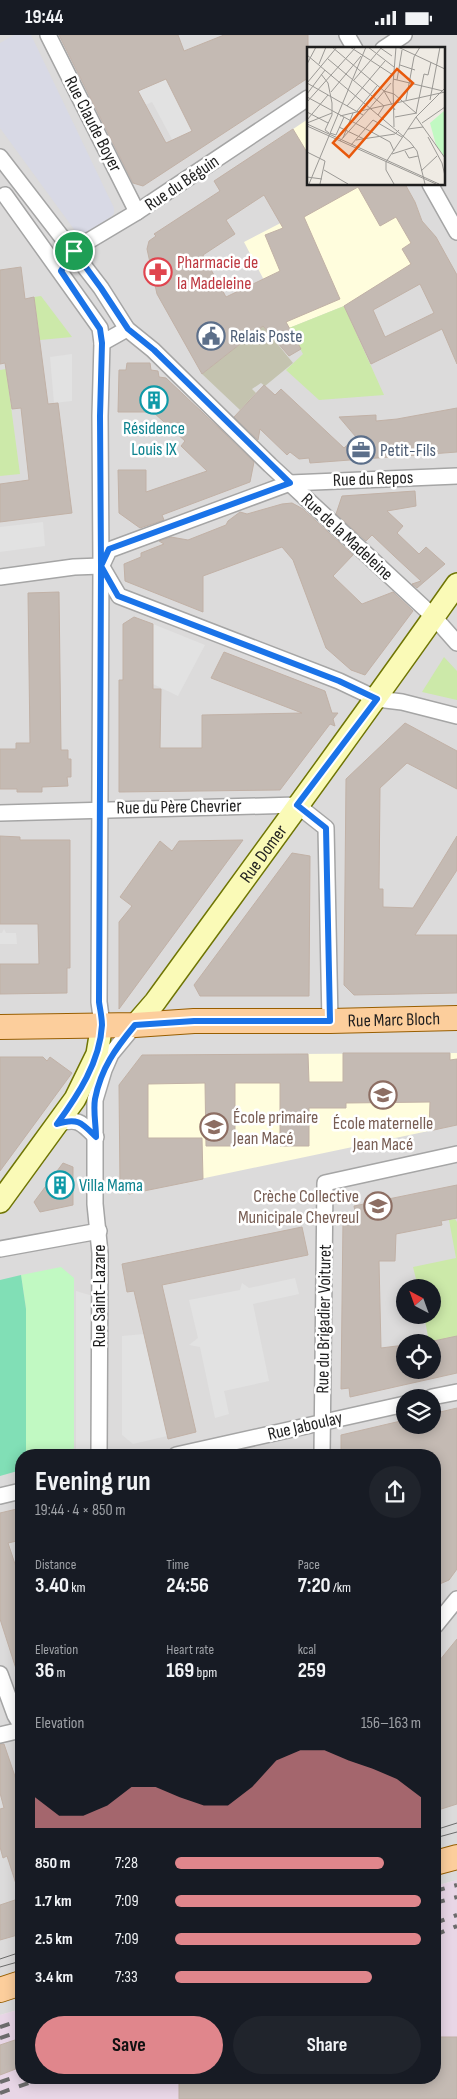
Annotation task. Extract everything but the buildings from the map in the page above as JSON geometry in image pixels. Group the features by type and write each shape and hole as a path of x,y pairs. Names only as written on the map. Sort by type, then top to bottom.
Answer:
{"main road":[{"name":"Rue Marc Bloch","path":"0,1027 135,1025 194,1021 330,1021 457,1018"},
{"path":"441,1861 457,1857"},
{"path":"0,1990 15,1985"}],"street":[{"name":"Rue Claude Boyer","path":"48,35 137,212"},
{"path":"347,35 354,47"},
{"path":"386,47 404,35"},
{"name":"Rue du Béguin","path":"61,271 74,251 137,212 307,99"},
{"name":"Rue de la Madeleine","path":"0,157 74,251 128,329 154,350 290,483 434,617 457,643"},
{"path":"0,1202 75,1099 97,1054 102,1024 99,1002 100,416 102,343 100,329 61,271 3,195 20,184"},
{"path":"431,185 457,232"},
{"path":"102,343 128,329"},
{"name":"Rue du Repos","path":"101,566 109,549 290,483 457,475"},
{"path":"0,577 74,567 101,566"},
{"path":"101,566 118,596 330,677 377,699 402,702 457,716"},
{"name":"Rue Domer","path":"135,1025 154,1002 297,805 377,699 457,584"},
{"path":"297,805 326,828 330,1021"},
{"name":"Rue du Père Chevrier","path":"0,813 297,805"},
{"name":"Rue Saint-Lazare","path":"99,1449 98,1231 95,1204 95,1100 111,1054 135,1025"},
{"path":"57,1124 69,1120 78,1122 96,1137"},
{"name":"Rue du Brigadier Voituret","path":"322,1449 325,1183 457,1154"},
{"path":"0,1249 98,1231"},
{"path":"441,1395 457,1392"},
{"name":"Rue Jaboulay","path":"203,1449 396,1405"},
{"path":"0,1496 15,1492"},
{"path":"441,1615 457,1599"},
{"path":"0,1674 15,1715"},
{"path":"0,1735 15,1731"}],"shaded area":[{"path":"0,35 457,35 457,1880 441,1884 441,1449 15,1449 15,2011 0,2015"},
{"path":"14,35 31,35 114,208 112,216 85,234 82,235 76,232 0,128 0,43"},
{"path":"166,79 194,133 174,143 152,102 143,106 136,92"},
{"path":"307,120 307,185 406,185 415,202 422,221 441,246 344,306 289,328 244,242 302,212 268,146"},
{"path":"263,326 293,363 265,386 261,383 252,389 256,393 240,410 202,374"},
{"path":"72,354 72,401 54,403 50,357"},
{"path":"43,522 45,546 0,552 0,527"},
{"path":"153,624 205,645 178,696 153,684"},
{"path":"4,929 6,933 16,933 17,944 0,944 0,933"},
{"name":"École primaire Jean Macé","path":"457,1053 457,1125 129,1194 120,1187 119,1086 142,1055"},
{"path":"295,1278 299,1294 253,1304 269,1381 224,1391 229,1414 215,1418 200,1347 189,1345 198,1338 189,1300 240,1290 242,1283 249,1288"},
{"path":"76,1291 93,1296 91,1449 76,1449"},
{"path":"144,1334 167,1436 133,1444 122,1435 122,1336"},
{"path":"457,1880 457,2099 0,2099 0,2015 15,2011 15,2084 441,2084 441,1884"}],"green space":[{"path":"41,296 72,337 40,340 34,297"},
{"path":"344,306 384,395 319,400 286,370 303,354 289,328"},
{"path":"6,369 20,474 0,476 0,370"},
{"path":"444,657 457,671 457,700 422,692"},
{"path":"455,1219 457,1222 457,1336 441,1339 441,1334 428,1334 426,1324 441,1324 441,1279 416,1279 413,1267 456,1258 449,1220"},
{"path":"61,1267 74,1278 73,1449 26,1449 26,1309 21,1275"},
{"path":"21,1275 26,1309 26,1449 15,1449 15,1472 0,1476 0,1280"}],"tram line":[{"path":"441,1828 457,1823"},
{"path":"441,1836 457,1832"},
{"path":"0,1959 15,1954"},
{"path":"0,1967 15,1963"}],"railway":[{"path":"441,1889 457,1885"},
{"path":"441,1901 457,1897"},
{"path":"441,1921 457,1915"},
{"path":"441,1933 457,1926"},
{"path":"0,2027 15,2022"},
{"path":"0,2038 15,2033"},
{"path":"0,2082 15,2077"},
{"path":"0,2093 26,2084"}],"place":[{"name":"Pharmacie de la Madeleine","path":"158,272"},
{"name":"Relais Poste","path":"211,336"},
{"name":"Résidence Louis IX","path":"154,400"},
{"name":"Petit-Fils","path":"361,450"},
{"name":"École maternelle Jean Macé","path":"383,1095"},
{"name":"École primaire Jean Macé","path":"214,1127"},
{"name":"Villa Mama","path":"60,1185"},
{"name":"Crèche Collective Municipale Chevreul","path":"378,1206"}],"route":[{"path":"74,251 128,329 154,350 290,483 109,549 101,566 118,596 339,681 377,699 297,805 326,828 330,1021 194,1021 135,1025 111,1054 104,1070 95,1100 96,1137 84,1125 78,1122 69,1120 57,1124 75,1099 97,1054 102,1024 99,1002 100,416 102,343 100,329 61,271 74,251"}]}
